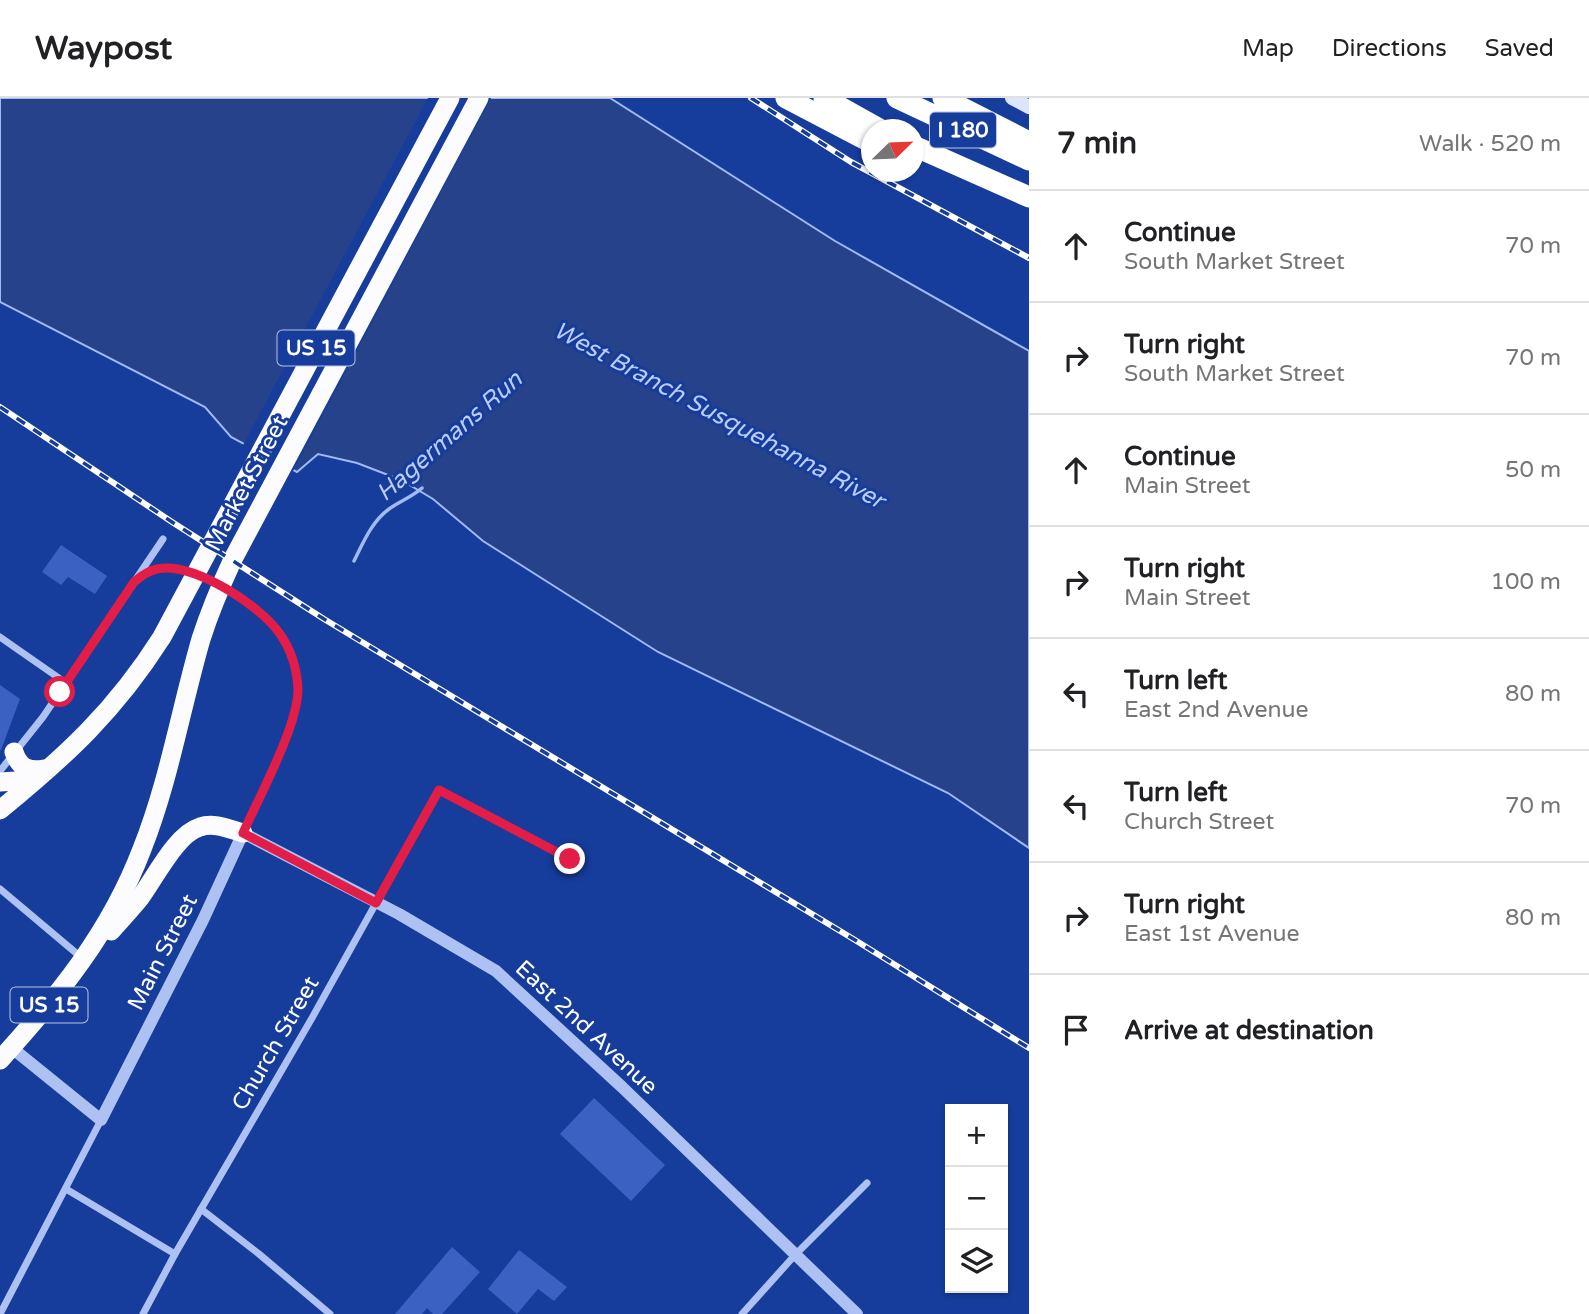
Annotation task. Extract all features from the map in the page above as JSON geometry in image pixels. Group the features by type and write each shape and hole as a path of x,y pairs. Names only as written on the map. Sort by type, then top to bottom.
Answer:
{"highway":[{"name":"Market Street","path":"0,810 51,768 91,730 124,692 162,637 450,98"},
{"name":"Market Street","path":"4,1049 69,981 122,894 151,826 210,612 233,559 479,98"},
{"path":"786,98 861,137"},
{"path":"824,98 861,119"},
{"name":"I 180","path":"897,98 1029,160"},
{"path":"943,98 1029,142"},
{"name":"I 180","path":"924,150 1029,197"},
{"path":"924,166 1029,209"},
{"path":"14,752 25,768 38,771 51,768"},
{"path":"0,782 15,781 51,768"},
{"path":"84,960 131,909 179,842 190,832 201,826 215,825 243,833"}],"main road":[{"path":"1012,98 1029,107"}],"street":[{"path":"0,771 43,717 163,540"},
{"name":"Main Street","path":"0,1314 197,932 292,722 298,692 294,663 287,645 269,621 252,606 217,584 185,571 157,569 142,575 134,582"},
{"path":"0,637 66,683"},
{"name":"Church Street","path":"143,1314 439,790 570,859"},
{"name":"East 2nd Avenue","path":"243,833 376,903 496,971 622,1087 857,1314"},
{"path":"0,889 84,960"},
{"path":"4,1049 102,1119"},
{"path":"742,1314 795,1255 867,1183"},
{"path":"66,1189 175,1254"},
{"path":"201,1209 330,1314"}],"water":[{"name":"West Branch Susquehanna River","path":"0,98 610,98 835,241 1029,351 1029,848 948,793 658,652 483,541 433,499 401,480 357,463 318,454 297,472 231,437 205,407 0,302"}],"pier":[{"path":"428,98 491,98 292,473 242,447"}],"building":[{"path":"61,545 107,576 95,594 68,577 61,585 42,572"},
{"path":"0,685 20,699 1,750 0,750"},
{"path":"594,1098 665,1165 631,1201 560,1134"},
{"path":"452,1247 480,1272 442,1314 433,1314 427,1308 422,1314 395,1314"},
{"path":"519,1250 567,1287 554,1301 538,1289 517,1314 488,1289"}],"waterway":[{"name":"Hagermans Run","path":"354,561 378,520 389,509 422,488"}],"railway":[{"path":"751,98 851,162 1029,258"},
{"path":"0,407 324,619 1029,1048"}],"route":[{"path":"60,692 134,582 142,575 165,568 195,574 217,584 262,614 282,636 296,672 298,692 292,722 243,833 376,903 439,790 570,859"}]}
